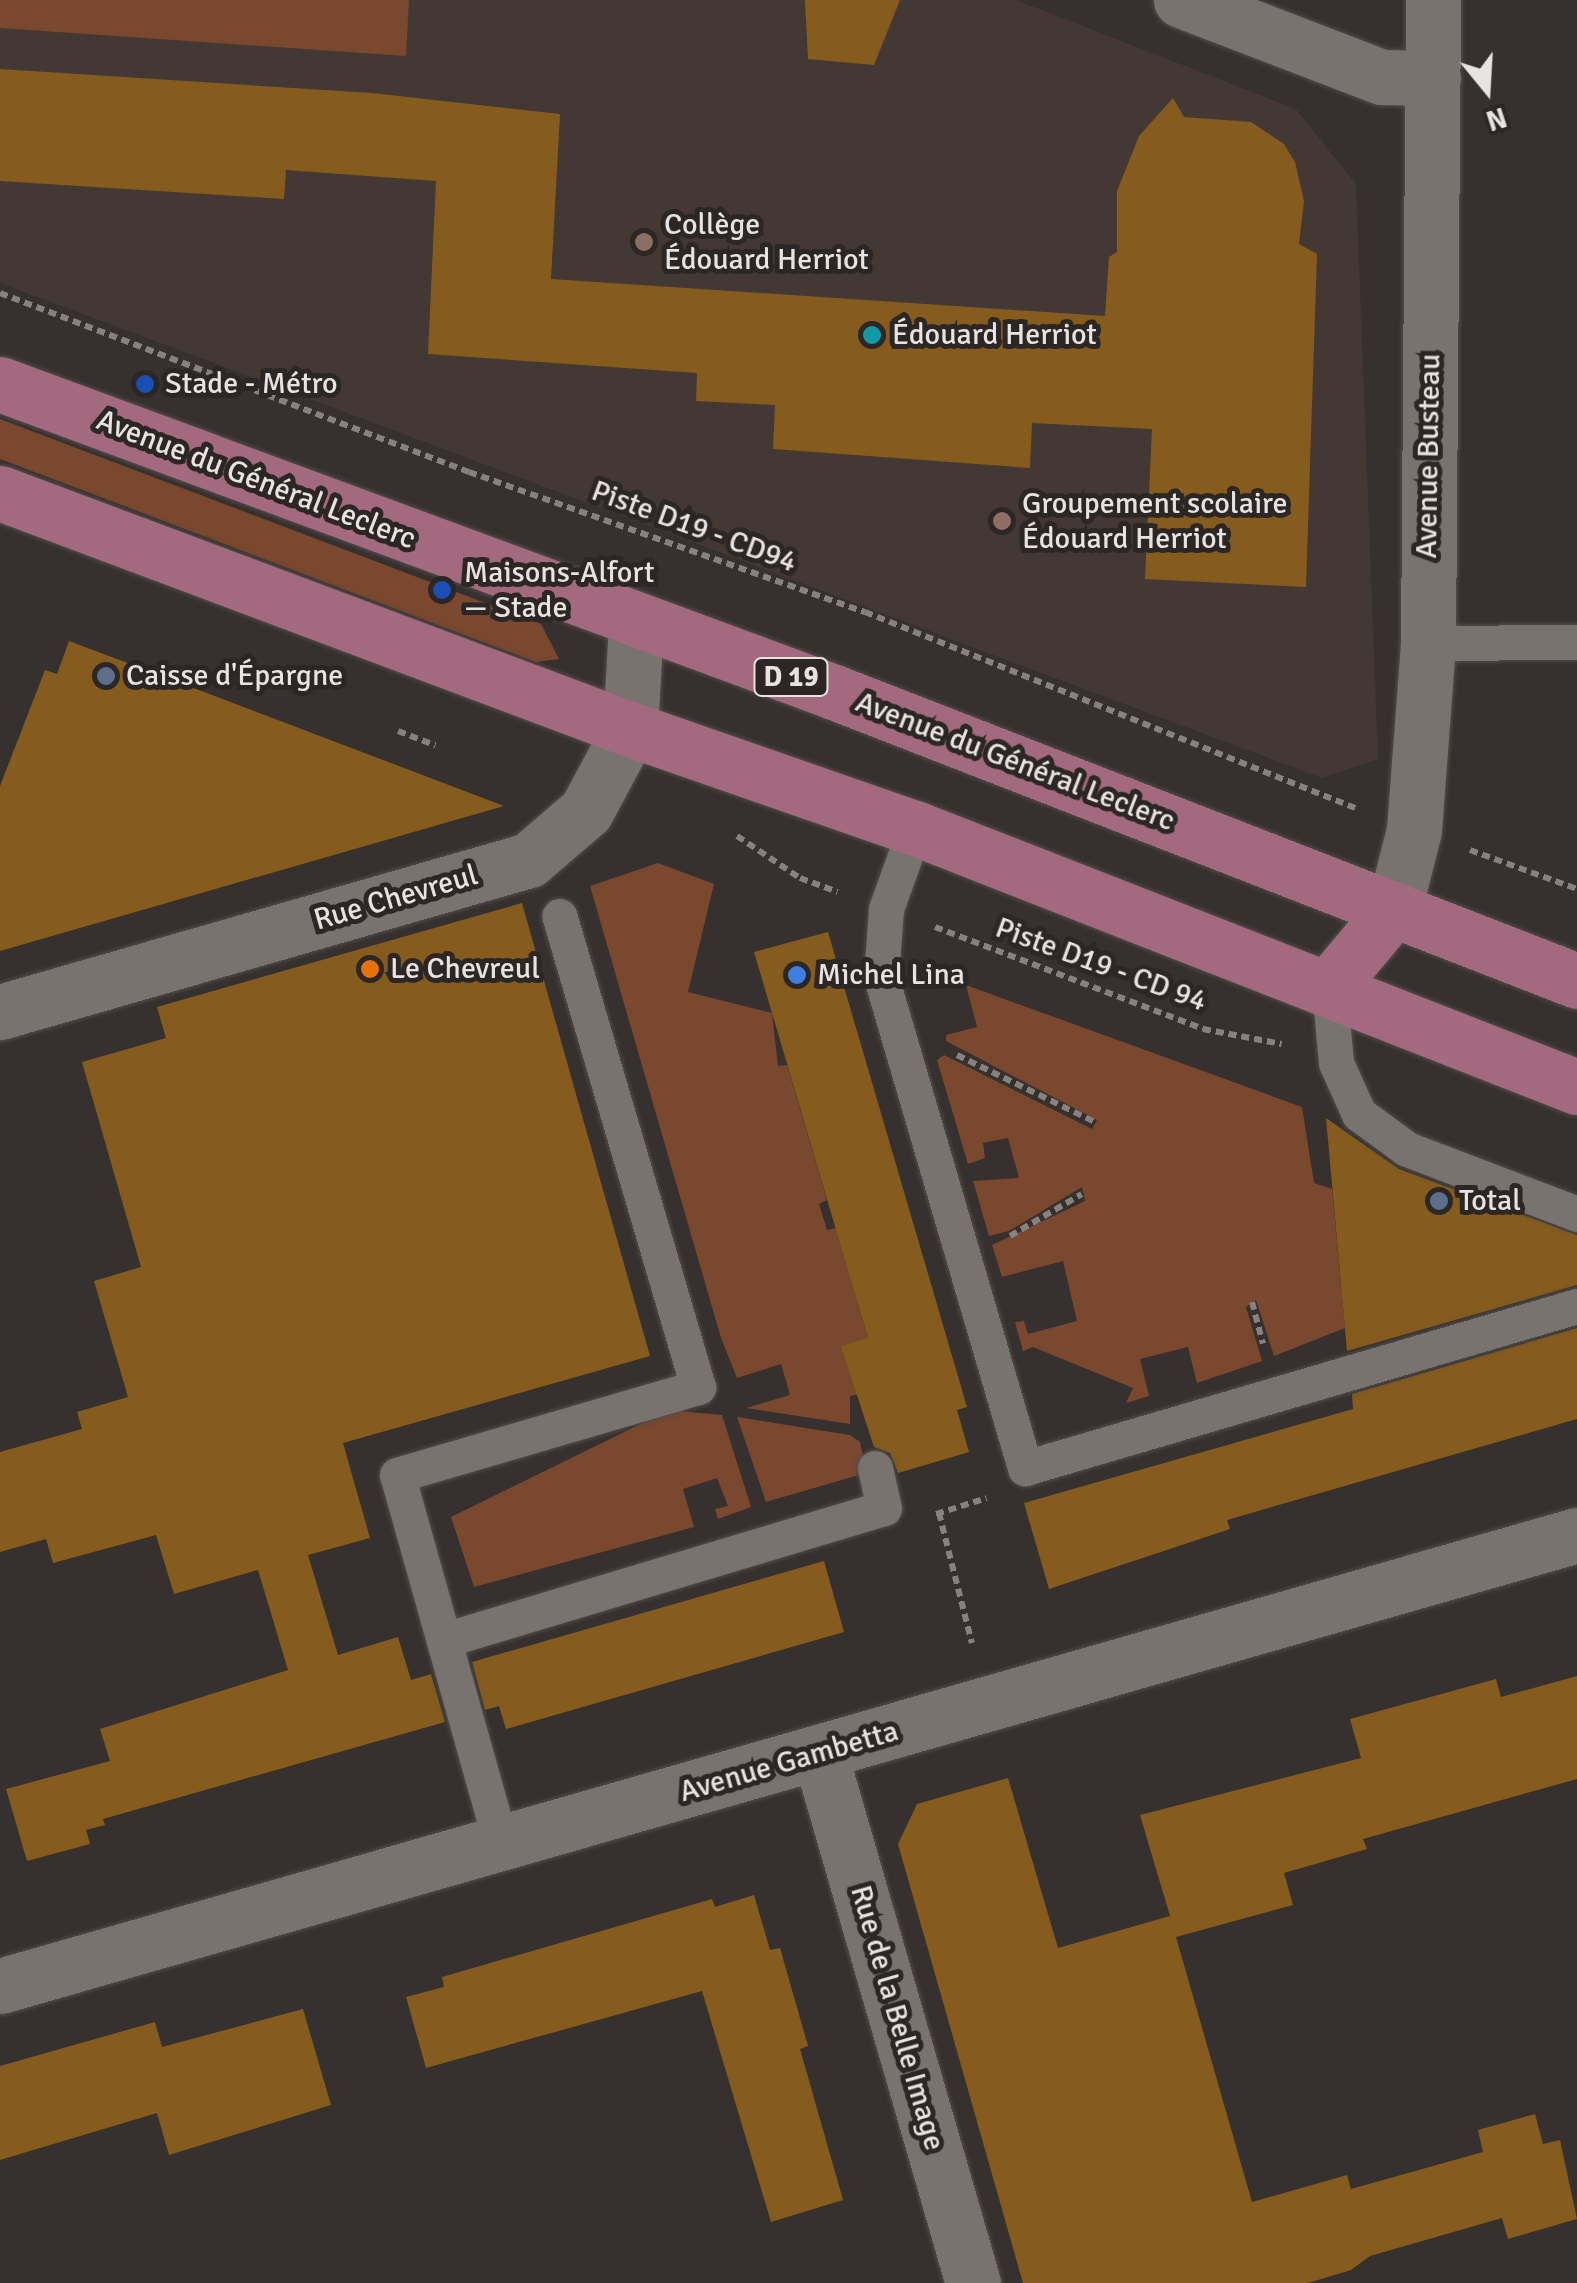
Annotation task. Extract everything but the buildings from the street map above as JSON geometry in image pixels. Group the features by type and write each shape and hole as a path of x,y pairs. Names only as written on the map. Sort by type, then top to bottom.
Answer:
{"main road":[{"name":"Avenue du Général Leclerc","path":"0,384 636,624 834,692 1577,981"},
{"path":"0,493 630,730 915,828 1577,1087"},
{"path":"1329,987 1394,909"}],"street":[{"path":"1181,0 1382,76 1433,78"},
{"name":"Avenue Busteau","path":"1394,909 1414,830 1428,642 1433,0"},
{"name":"Rue Chevreul","path":"0,1012 529,860 586,811 630,730 636,624"},
{"name":"Avenue Gambetta","path":"0,1986 1577,1535"},
{"name":"Rue de la Belle Image","path":"820,1754 973,2283"}],"lane":[{"path":"1428,642 1577,642"},
{"path":"915,828 886,909 880,976 1025,1468 1577,1306"},
{"path":"501,1844 398,1475 698,1387 559,916"},
{"path":"1329,987 1336,1062 1358,1114 1408,1149 1577,1214"},
{"path":"444,1640 884,1508 875,1468"}],"path":[{"name":"Piste D19 - CD94","path":"0,293 468,472 864,612 1368,814"},
{"path":"398,730 435,745"},
{"name":"Piste D19 - CD 94","path":"723,831 771,854 800,878 1203,1029 1254,1035 1336,1062"},
{"path":"1456,844 1577,889"},
{"path":"903,1052 932,1043 1095,1122"},
{"path":"961,1249 1010,1236 1082,1194"},
{"path":"884,1508 890,1526 939,1513 1011,1491 1025,1468"}],"shaded area":[{"name":"Groupement scolaire Édouard Herriot","path":"0,0 1016,0 1296,109 1356,184 1378,759 1322,778 0,283"},
{"path":"0,0 409,0 406,56 0,28"},
{"path":"0,419 541,624 559,659 536,662 0,459"},
{"path":"658,863 714,884 688,992 772,1013 778,1066 787,1065 827,1200 819,1204 827,1230 836,1228 883,1390 850,1396 850,1424 746,1408 790,1395 781,1364 737,1378 721,1338 590,886"},
{"path":"966,985 1302,1107 1314,1183 1332,1189 1345,1328 1274,1356 1256,1300 1246,1307 1262,1361 1197,1383 1188,1347 1140,1359 1149,1396 1126,1403 1133,1388 1033,1347 1023,1351 1015,1322 1024,1321 1028,1334 1077,1321 1063,1261 1002,1277 992,1245 1085,1201 1082,1187 1009,1231 989,1236 973,1181 1019,1178 1008,1138 983,1143 985,1158 968,1164 937,1060 944,1055 1092,1129 1097,1120 946,1041 946,1035 977,1027"},
{"path":"669,1410 722,1415 751,1507 718,1519 715,1509 728,1506 717,1478 683,1489 694,1527 474,1587 451,1517"},
{"path":"737,1417 850,1435 860,1442 865,1465 859,1475 766,1502"}],"place":[{"name":"Collège Édouard Herriot","path":"644,242"},
{"name":"Édouard Herriot","path":"872,335"},
{"name":"Stade - Métro","path":"145,384"},
{"name":"Groupement scolaire Édouard Herriot","path":"1002,521"},
{"name":"Maisons-Alfort — Stade","path":"442,590"},
{"name":"Caisse d'Épargne","path":"106,676"},
{"name":"Le Chevreul","path":"370,969"},
{"name":"Michel Lina","path":"797,975"},
{"name":"Total","path":"1439,1201"}]}
